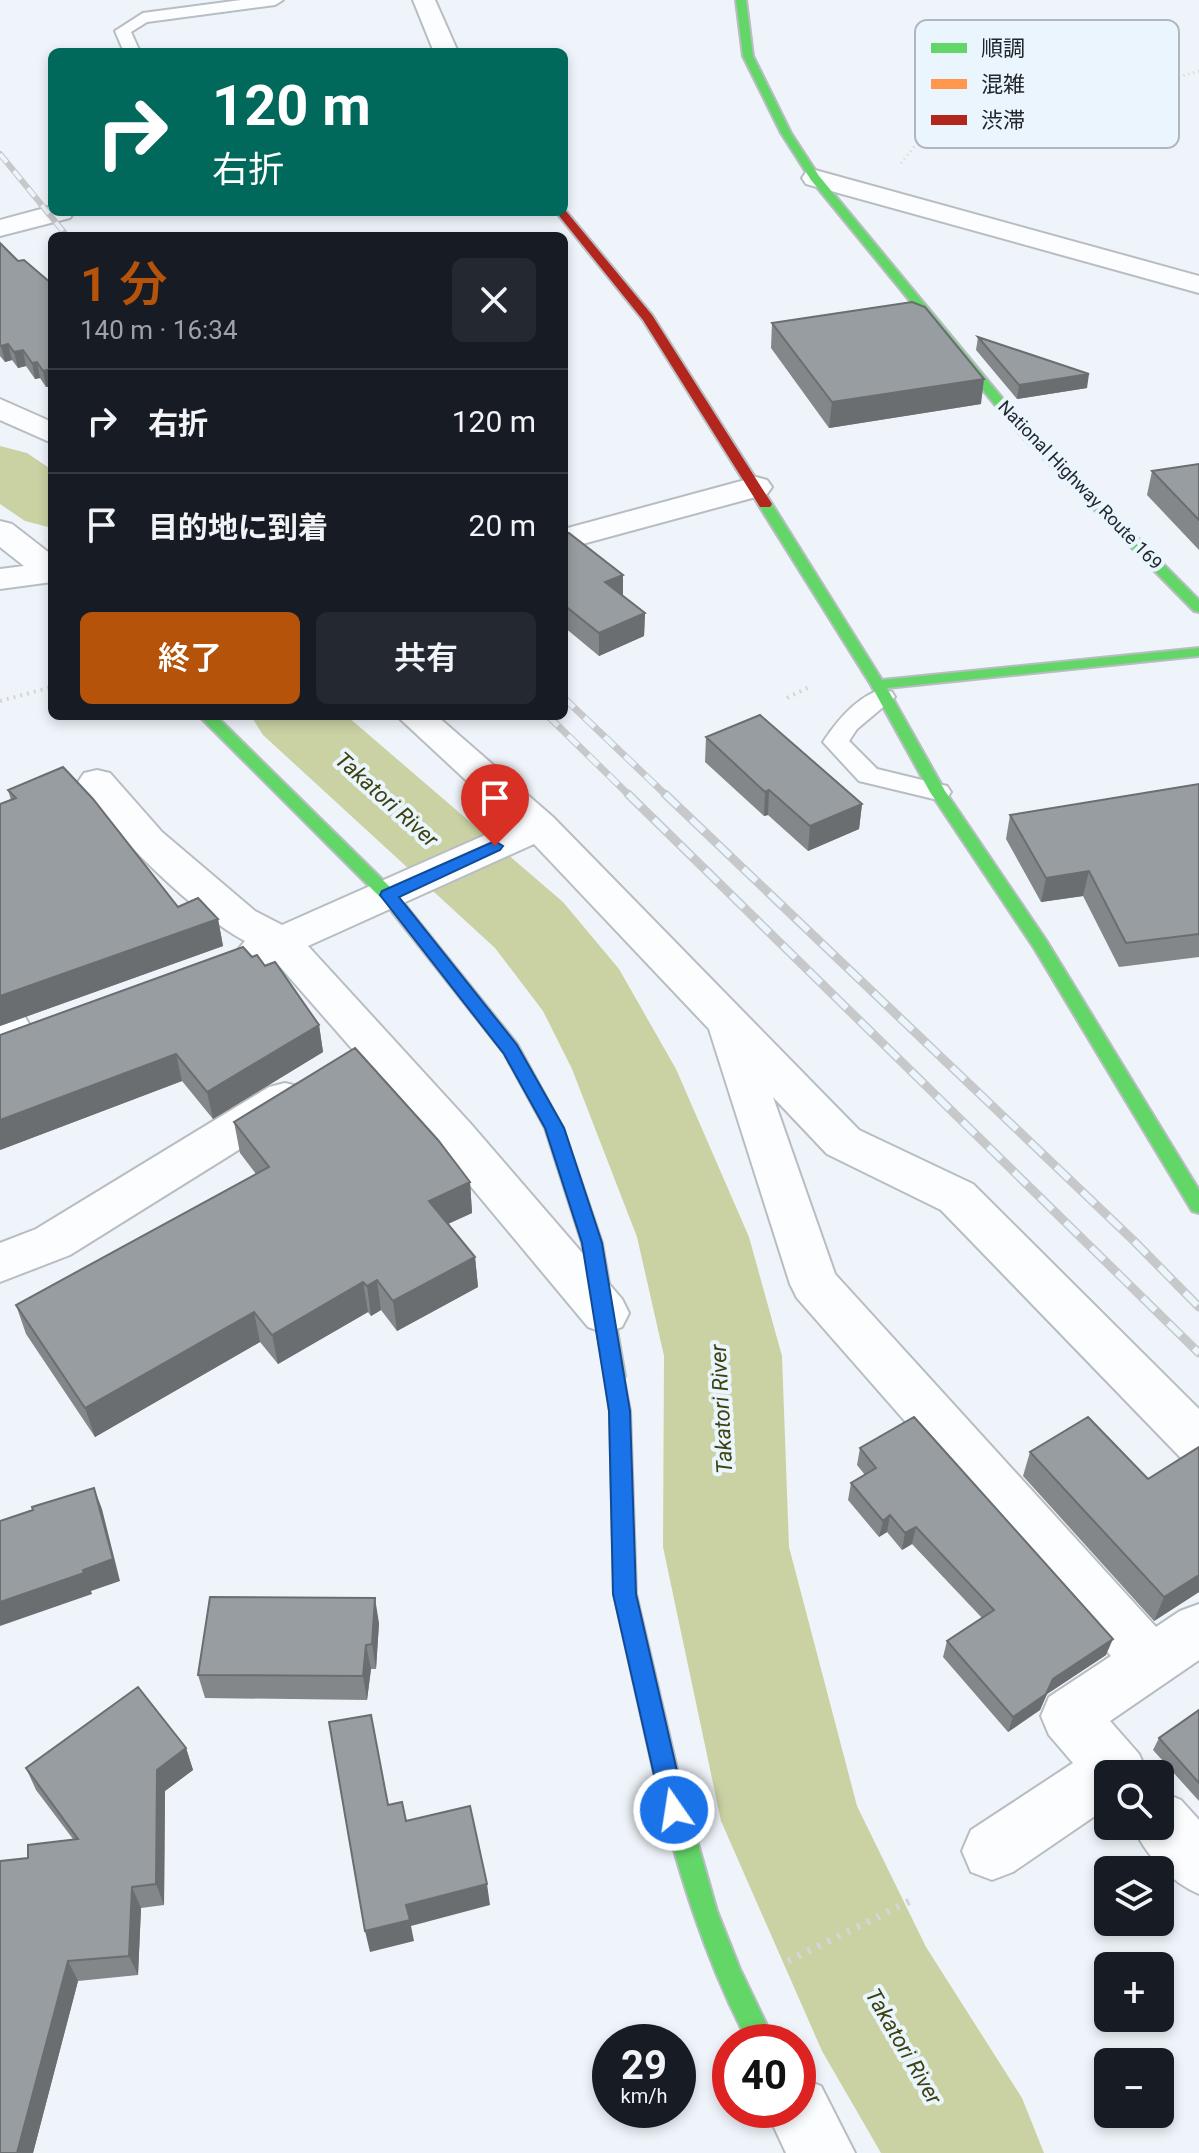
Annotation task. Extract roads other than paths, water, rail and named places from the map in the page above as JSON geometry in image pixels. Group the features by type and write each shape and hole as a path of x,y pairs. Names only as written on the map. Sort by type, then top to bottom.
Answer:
{"main road":[{"name":"National Highway Route 169","path":"741,0 748,56 786,133 815,178 1018,425 1199,608"},
{"path":"564,216 648,318 881,691 938,792 1040,944 1199,1206"},
{"path":"881,691 1199,652"},
{"path":"211,720 399,890 511,1049 554,1128 592,1243 620,1411 625,1594 681,1841 733,1989 752,2024"}],"street":[{"path":"424,0 444,48"},
{"path":"815,178 1199,285"},
{"path":"0,228 48,215"},
{"path":"0,408 48,432"},
{"path":"568,538 756,487"},
{"path":"0,531 48,569"},
{"path":"0,579 48,573"},
{"path":"419,720 724,1018 843,1142 957,1197 1199,1443"},
{"path":"97,782 148,841 241,921 282,943 454,1135 605,1313"},
{"path":"223,965 282,943 531,830"},
{"path":"724,1018 814,1284 1150,1660"},
{"path":"0,1263 53,1242 373,1046"},
{"path":"1106,1760 1069,1716 1199,1629"},
{"path":"992,1851 1094,1786"},
{"path":"1174,1836 1199,1864"},
{"path":"808,2128 822,2153"}],"lane":[{"path":"130,48 123,31 143,18 275,0"},
{"path":"881,691 848,724 836,742 868,775 938,792"}],"waterway":[{"name":"Takatori River","path":"0,469 48,502"},
{"name":"Takatori River","path":"298,720 529,925 584,994 624,1069 693,1237 723,1356 726,1547 791,1821 874,1999 967,2153"}],"railway":[{"path":"0,154 48,213"},
{"path":"51,216 64,232"},
{"path":"568,702 667,796"},
{"path":"552,720 630,796"},
{"path":"628,794 1199,1353"},
{"path":"665,794 1133,1240 1199,1307"}]}
